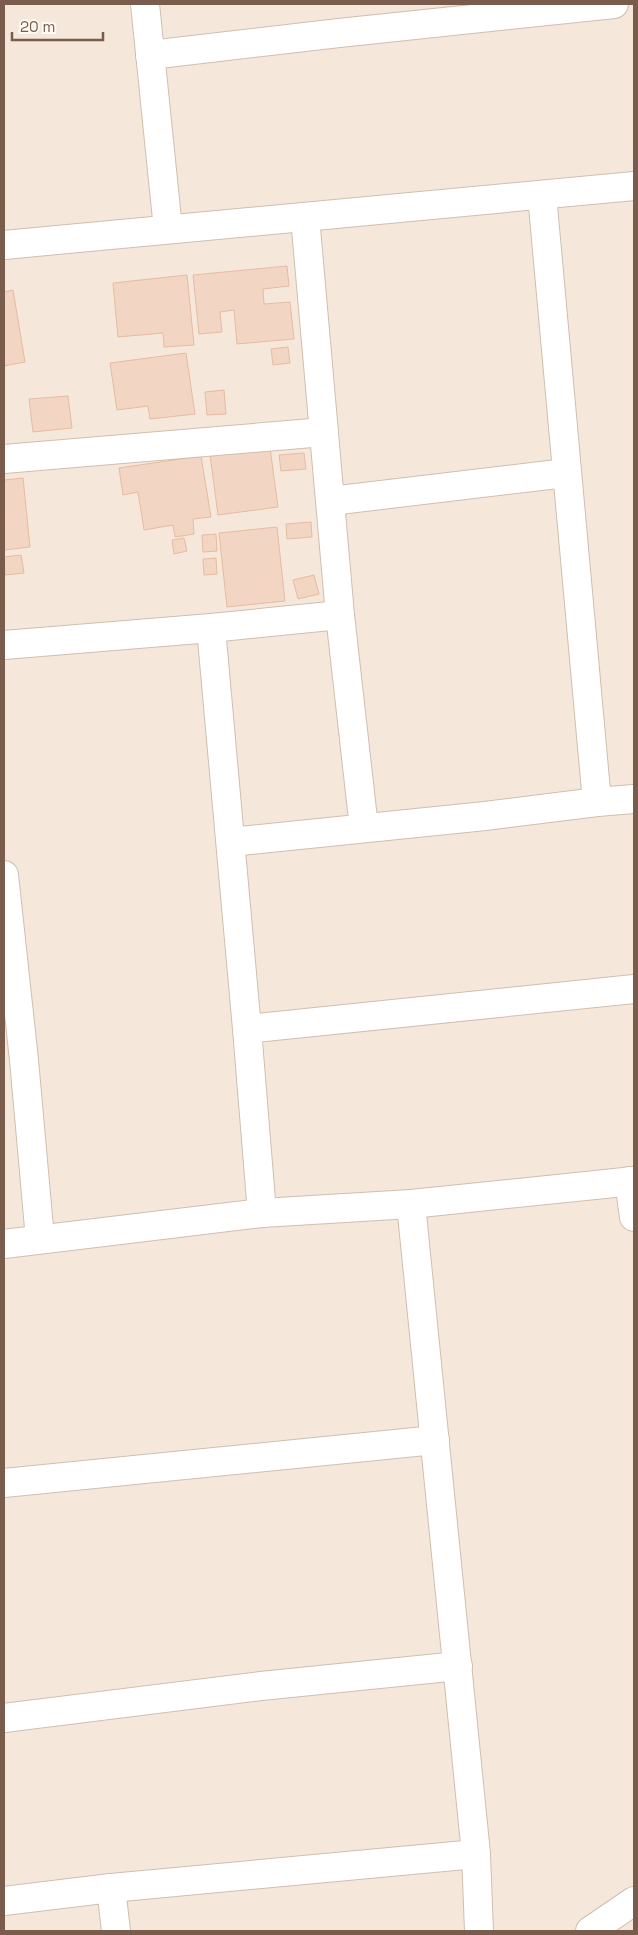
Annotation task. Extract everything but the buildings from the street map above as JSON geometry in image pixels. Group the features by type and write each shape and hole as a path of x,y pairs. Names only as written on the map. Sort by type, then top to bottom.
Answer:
{"street":[{"path":"145,4 168,229"},
{"path":"150,55 614,4"},
{"path":"4,245 634,186"},
{"path":"542,194 597,802"},
{"path":"305,217 340,615 364,828"},
{"path":"4,459 324,432"},
{"path":"331,501 566,473"},
{"path":"4,646 340,615"},
{"path":"211,628 262,1213"},
{"path":"230,842 634,799"},
{"path":"4,875 24,1060 40,1239"},
{"path":"247,1029 634,988"},
{"path":"4,1244 262,1213 411,1204 632,1181 634,1217"},
{"path":"411,1204 476,1854 480,1931"},
{"path":"4,1482 435,1440"},
{"path":"4,1718 261,1686 458,1666"},
{"path":"4,1901 111,1888 476,1854"},
{"path":"111,1888 116,1931"},
{"path":"590,1931 634,1901"}],"shaded area":[{"path":"4,4 634,4 634,1931 4,1931"}]}
